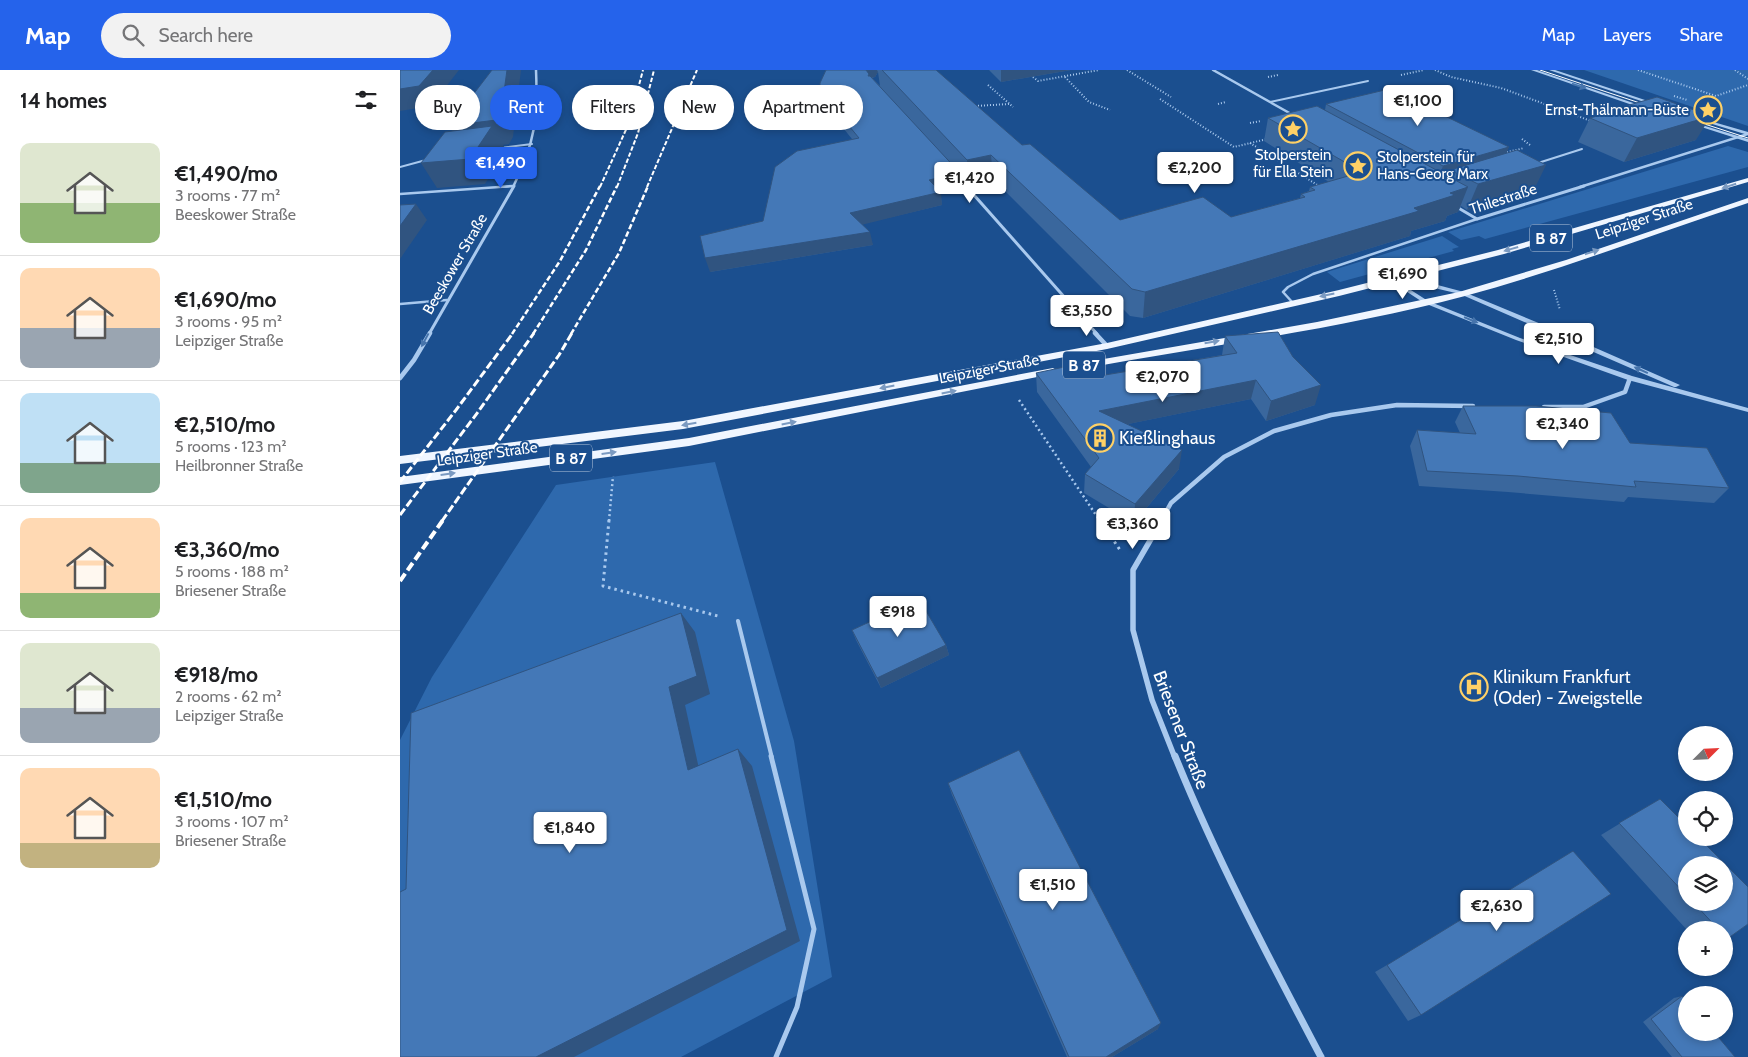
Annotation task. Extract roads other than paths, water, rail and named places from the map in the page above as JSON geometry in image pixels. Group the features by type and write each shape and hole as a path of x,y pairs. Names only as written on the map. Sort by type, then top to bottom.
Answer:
{"main road":[{"name":"Leipziger Straße","path":"400,460 683,425 1107,346 1392,280 1501,252 1748,180"},
{"name":"Leipziger Straße","path":"400,481 689,442 1142,354 1364,316 1462,293 1532,272 1748,200"}],"street":[{"name":"Beeskower Straße","path":"400,378 412,365 513,186 532,144 538,94 536,70"},
{"path":"1213,70 1296,117"},
{"path":"1533,70 1653,110"},
{"path":"1551,70 1662,106"},
{"path":"1689,115 1748,134"},
{"path":"1690,122 1748,141"},
{"name":"Thilestraße","path":"1477,219 1748,134"},
{"path":"951,170 1107,346"},
{"path":"1448,202 1477,219"},
{"path":"1392,280 1430,284 1462,293 1702,397"},
{"path":"1392,280 1426,302 1518,339 1630,378 1748,410"},
{"path":"1541,407 1583,407 1625,392 1630,378"},
{"name":"Briesener Straße","path":"1321,1057 1252,926 1196,808 1152,700 1133,630 1133,570 1171,504 1224,457 1274,430 1331,415 1397,405 1477,406"}],"lane":[{"path":"1270,102 1368,81"},
{"path":"495,149 532,144"},
{"path":"1531,165 1582,149"},
{"path":"400,167 428,160"},
{"path":"400,194 513,186"},
{"name":"Thilestraße","path":"1293,303 1284,292 1288,287 1313,274 1477,219"},
{"path":"400,304 447,300"},
{"path":"738,621 814,929 797,1007 776,1057"}],"tram line":[{"path":"1540,70 1649,106"},
{"path":"1692,120 1748,138"}],"railway":[{"path":"600,187 629,123 643,70"},
{"path":"617,187 638,133 654,70"},
{"path":"647,187 697,70"},
{"path":"512,334 560,261 600,186"},
{"path":"533,334 586,250 617,186"},
{"path":"571,334 619,253 648,186"},
{"path":"400,482 513,333"},
{"path":"400,515 478,412 534,333"},
{"path":"442,521 559,355 572,333"},
{"path":"400,581 443,520"}],"place":[{"name":"Ernst-Thälmann-Büste","path":"1708,110"},
{"name":"Stolperstein für Ella Stein","path":"1293,129"},
{"name":"Stolperstein für Hans-Georg Marx","path":"1358,166"},
{"name":"Kießlinghaus","path":"1100,438"},
{"name":"Klinikum Frankfurt (Oder) - Zweigstelle","path":"1474,687"}]}
